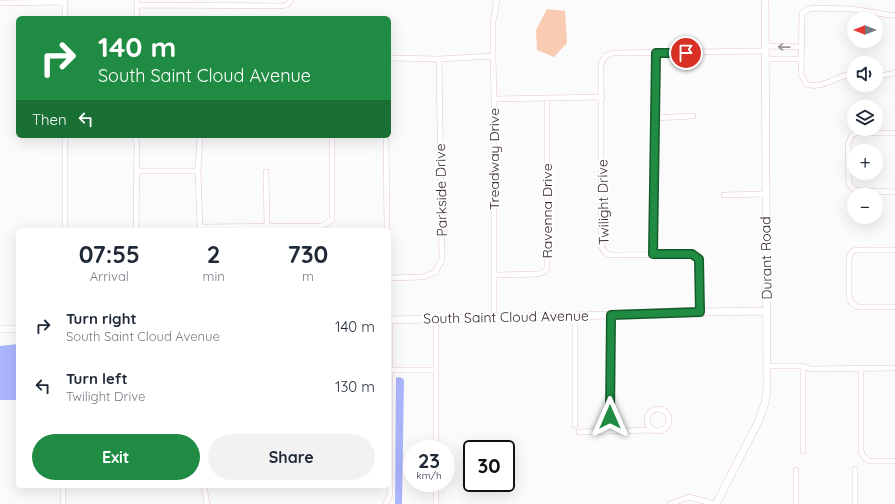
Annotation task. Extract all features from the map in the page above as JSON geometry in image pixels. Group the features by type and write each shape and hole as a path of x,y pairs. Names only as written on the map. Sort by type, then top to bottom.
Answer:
{"street":[{"path":"137,16 137,3 280,6 288,4 291,0"},
{"name":"Treadway Drive","path":"494,318 493,22 496,0"},
{"name":"Durant Road","path":"716,504 755,430 763,410 767,389 766,0"},
{"path":"0,3 65,1 65,16"},
{"path":"847,75 819,86 810,86 806,84 801,74 802,13 808,9 816,8 852,9 895,15"},
{"path":"653,254 656,53 766,52 802,47"},
{"path":"766,52 801,59"},
{"name":"Twilight Drive","path":"656,53 610,54 605,56 601,64 601,243 605,253 610,255 692,254 699,259 700,312"},
{"path":"391,58 439,59 493,56"},
{"name":"Parkside Drive","path":"391,278 423,277 436,272 442,260 439,59"},
{"path":"883,75 895,73"},
{"path":"494,99 602,97"},
{"name":"Ravenna Drive","path":"494,275 538,274 544,272 547,268 547,98"},
{"path":"655,118 693,116"},
{"path":"895,133 857,133 852,136 848,144 849,183 853,189 862,191 895,192"},
{"path":"65,138 65,228"},
{"path":"136,138 137,143 136,228"},
{"path":"200,138 198,171 200,228"},
{"path":"222,228 322,226 332,220 332,138"},
{"path":"386,138 387,228"},
{"path":"136,171 198,171"},
{"path":"266,172 267,226"},
{"path":"724,195 766,194"},
{"path":"895,250 853,251 849,260 849,298 854,306 858,307 895,307"},
{"name":"South Saint Cloud Avenue","path":"391,320 767,311"},
{"path":"610,431 611,315"},
{"path":"574,316 574,425"},
{"path":"436,319 436,440"},
{"path":"0,329 16,329"},
{"path":"767,366 803,366 811,369 895,368"},
{"path":"803,366 803,451"},
{"path":"861,368 862,451 864,457 869,461 895,461"},
{"path":"391,370 436,370"},
{"path":"578,432 662,431 668,426 669,419 668,415 663,410 656,409 648,416 647,423 652,430"},
{"path":"796,470 796,504"},
{"path":"855,470 855,504"},
{"path":"63,488 64,504"},
{"path":"204,488 207,504"},
{"path":"386,504 390,495 390,488"},
{"path":"436,492 436,504"},
{"path":"670,504 689,497 716,504"}],"shaded area":[{"path":"547,9 565,11 567,43 554,57 537,50 536,30"}],"water":[{"path":"16,344 16,400 0,400 0,346"},
{"path":"396,378 402,378 404,380 402,504 395,504"}],"route":[{"path":"610,417 611,315 700,312 699,259 692,254 653,254 656,53 686,53"}]}
